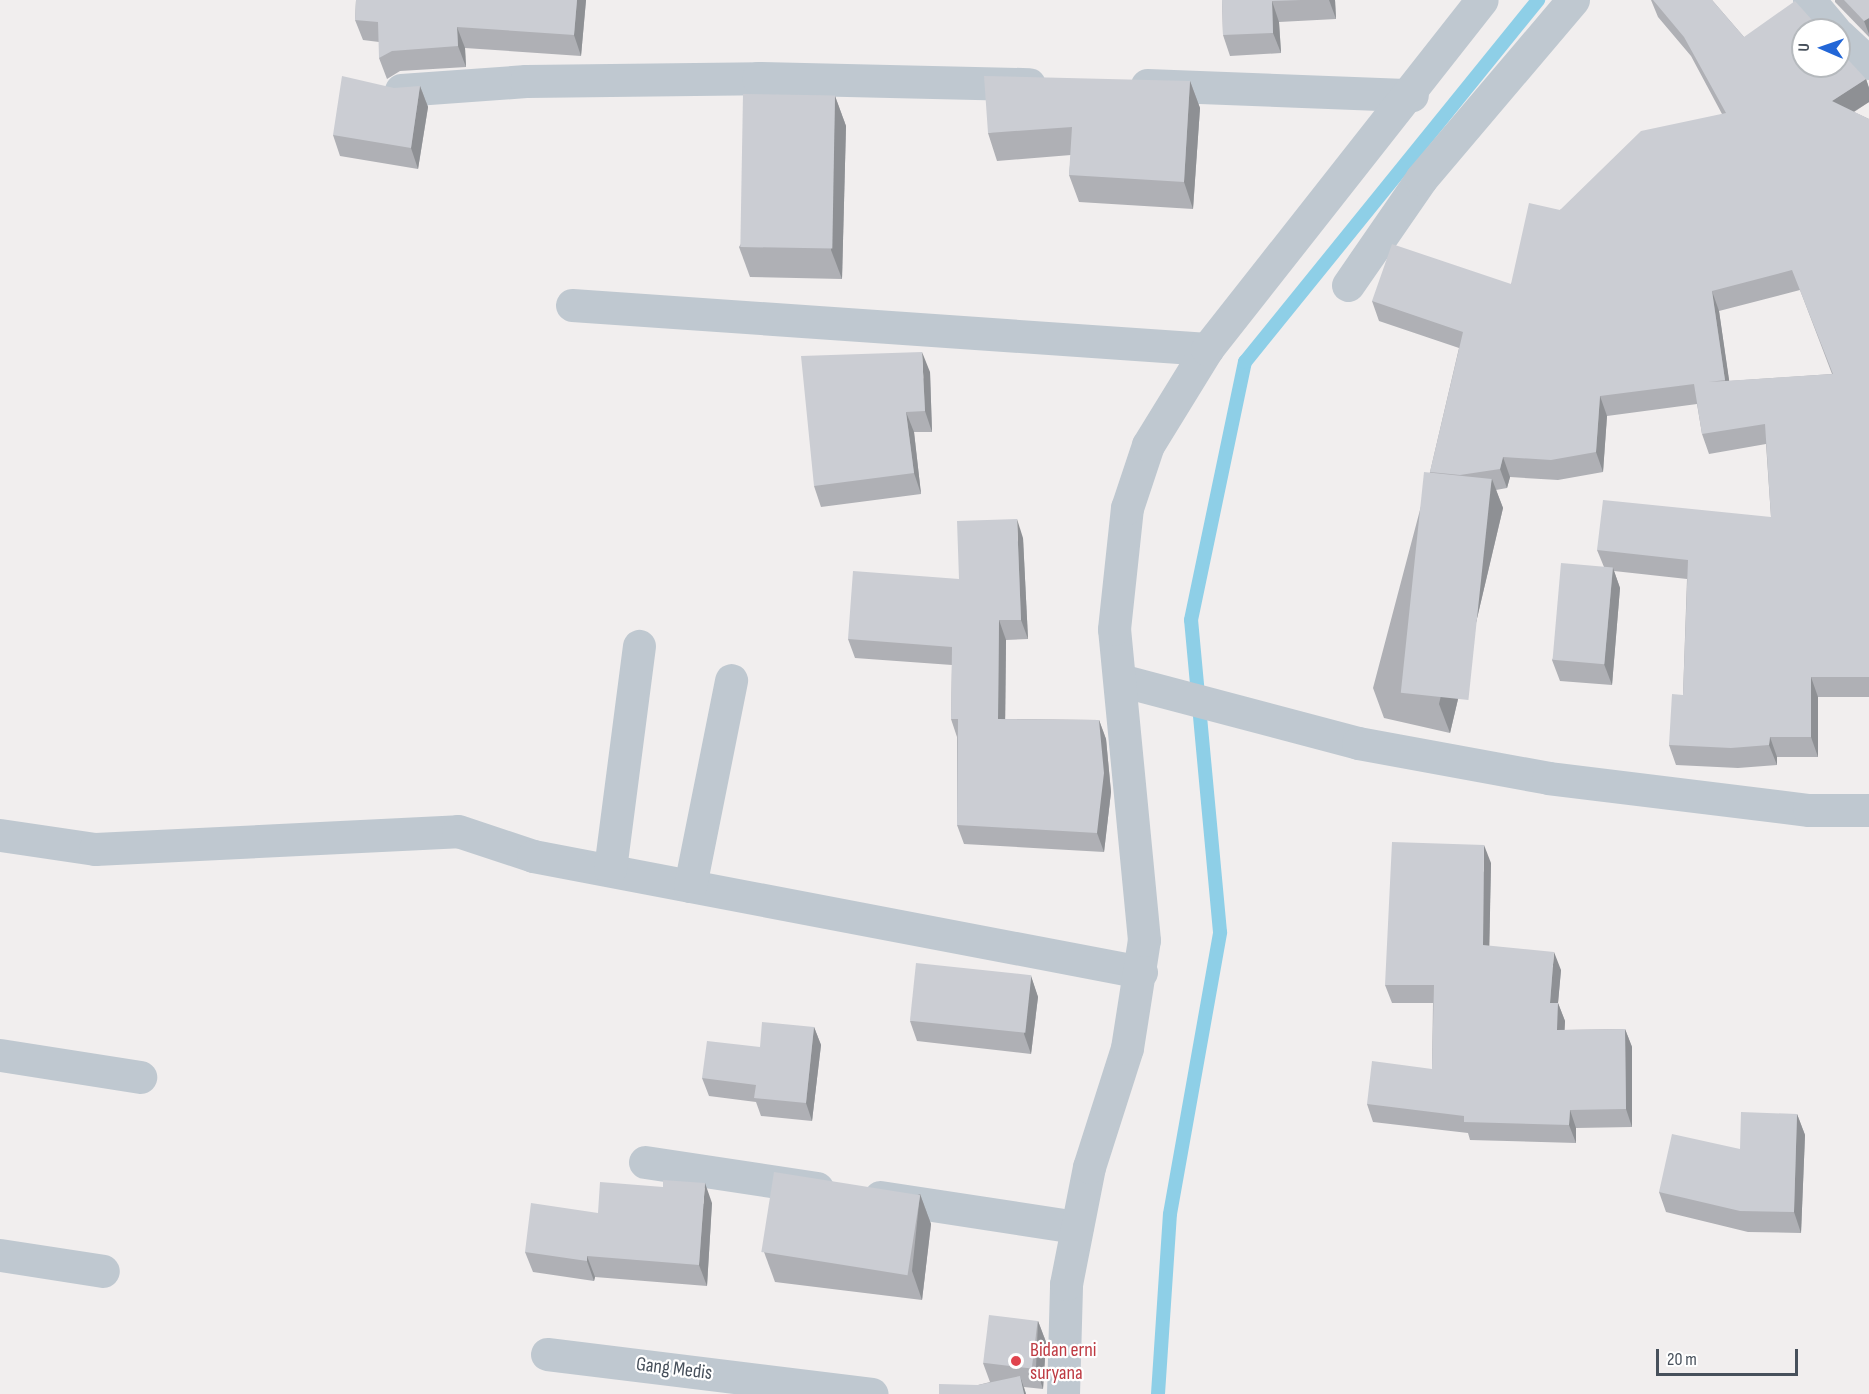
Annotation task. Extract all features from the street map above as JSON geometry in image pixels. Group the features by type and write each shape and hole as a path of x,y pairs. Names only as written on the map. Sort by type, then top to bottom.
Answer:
{"street":[{"path":"1063,1394 1066,1284 1077,1227 1106,1107 1127,1048 1141,972 1144,940 1114,628 1126,508 1148,445 1207,349 1412,95 1482,0"},
{"path":"1348,285 1428,170 1573,0"},
{"path":"1809,0 1824,18"},
{"path":"1851,46 1869,63"},
{"path":"401,90 526,81 1056,84"},
{"path":"1114,84 1412,95"},
{"path":"572,305 1207,349"},
{"path":"610,869 639,646"},
{"path":"690,886 730,680"},
{"path":"1120,680 1156,686 1358,742 1548,778 1809,810 1869,810"},
{"path":"0,835 95,849 459,831 533,856 1141,972"},
{"path":"0,1055 140,1077"},
{"path":"645,1162 1077,1227"},
{"path":"0,1255 103,1271"},
{"name":"Gang Medis","path":"547,1354 872,1394"}],"building":[{"path":"356,0 577,0 574,35 457,27 458,46 392,51 379,58 378,22 355,20"},
{"path":"1222,0 1301,0 1272,1 1273,33 1223,35"},
{"path":"1653,0 1712,0 1744,37 1795,1 1810,18 1791,18 1791,78 1851,78 1851,63 1866,79 1832,101 1869,119 1869,677 1811,677 1811,737 1770,737 1769,745 1731,748 1669,745 1672,694 1683,695 1688,560 1597,550 1603,500 1771,517 1765,424 1702,434 1694,384 1600,396 1596,452 1551,460 1503,457 1500,469 1460,475 1430,472 1463,332 1372,301 1392,244 1511,284 1529,203 1560,210 1641,131 1726,113 1684,37","holes":["1792,270 1833,374 1709,382 1725,380 1712,291"]},
{"path":"1844,0 1869,0 1869,18 1864,21"},
{"path":"342,76 394,88 420,86 411,148 333,135"},
{"path":"984,76 1190,81 1184,182 1069,175 1072,127 988,133"},
{"path":"743,94 835,96 832,249 740,247"},
{"path":"922,352 925,411 906,412 914,473 814,486 801,356"},
{"path":"1424,472 1492,479 1468,700 1401,693"},
{"path":"1017,519 1021,620 999,620 998,719 1099,720 1104,773 1097,833 957,825 958,719 951,719 952,647 848,639 853,571 959,579 957,521"},
{"path":"1561,563 1613,568 1604,664 1553,660"},
{"path":"1392,842 1484,845 1483,945 1554,952 1550,1003 1558,1003 1557,1030 1625,1029 1626,1109 1570,1110 1569,1125 1464,1122 1464,1116 1367,1104 1372,1061 1432,1069 1434,985 1385,985"},
{"path":"916,963 1031,975 1025,1033 910,1021"},
{"path":"762,1022 814,1027 806,1103 754,1098 756,1085 702,1078 707,1041 760,1047"},
{"path":"1741,1112 1797,1114 1794,1212 1740,1211 1659,1192 1672,1134 1740,1149"},
{"path":"774,1172 920,1195 908,1275 761,1252"},
{"path":"663,1180 705,1183 699,1265 587,1256 587,1261 525,1252 531,1203 598,1213 600,1182 663,1187"},
{"path":"989,1315 1038,1321 1032,1369 983,1363"},
{"path":"1020,1376 1024,1394 939,1394 939,1384 978,1385"}],"waterway":[{"path":"1158,1394 1170,1214 1220,932 1191,620 1245,362 1538,0"}],"place":[{"name":"Bidan erni suryana","path":"1016,1361"}]}
